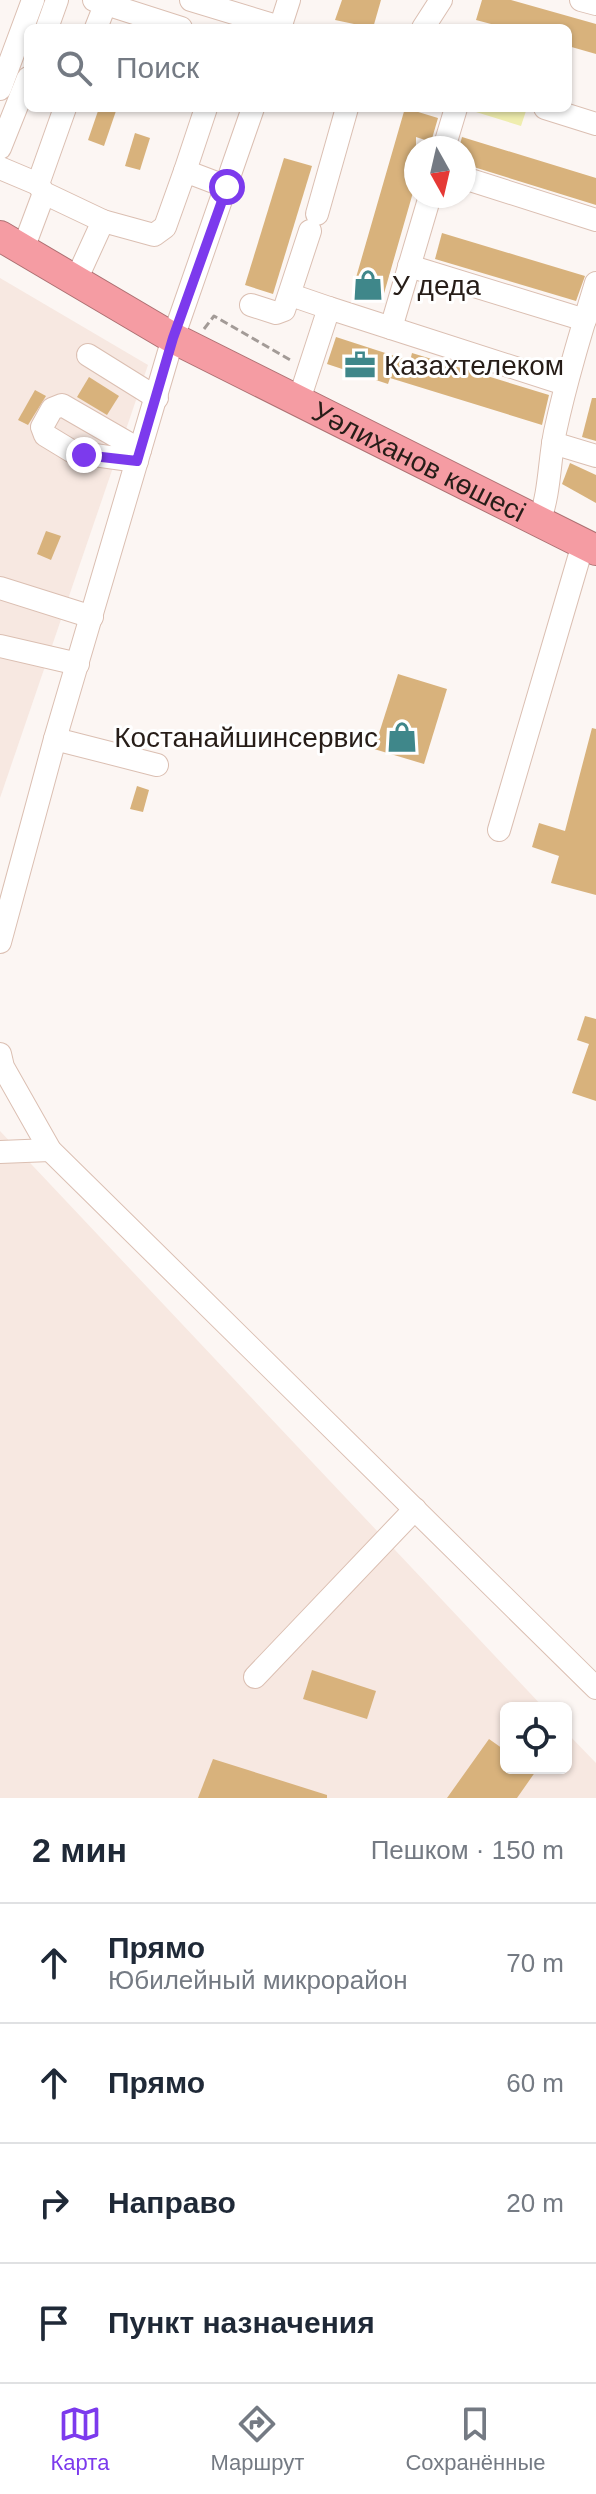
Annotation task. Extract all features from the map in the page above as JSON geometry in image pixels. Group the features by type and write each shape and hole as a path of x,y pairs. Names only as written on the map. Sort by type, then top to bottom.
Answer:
{"highway":[{"name":"Уәлиханов көшесі","path":"11,242 173,338 590,547"}],"street":[{"path":"24,24 33,0"},
{"path":"48,24 57,0"},
{"path":"191,0 269,24"},
{"path":"282,24 289,0"},
{"path":"426,24 441,0"},
{"path":"581,0 596,4"},
{"path":"97,24 103,1 169,24"},
{"path":"0,89 24,24"},
{"path":"0,148 24,88"},
{"path":"11,242 41,188 64,112"},
{"path":"0,168 103,221 154,235 165,227 205,112"},
{"path":"0,942 55,739 173,338 252,112"},
{"path":"251,305 281,313 291,295 346,112"},
{"path":"448,136 455,112"},
{"path":"558,112 596,124"},
{"path":"185,171 227,187"},
{"path":"476,182 596,220"},
{"path":"391,328 426,208"},
{"path":"76,280 103,221"},
{"path":"409,266 585,320"},
{"path":"539,522 547,501 553,443 565,384 596,283"},
{"path":"291,295 565,384"},
{"path":"299,400 329,308"},
{"path":"88,355 157,398"},
{"path":"553,443 596,456"},
{"path":"499,830 590,547"},
{"path":"0,588 92,617"},
{"path":"0,646 78,664"},
{"path":"55,739 157,765"},
{"path":"0,1054 3,1067 50,1150 596,1688"},
{"path":"0,1152 50,1150"},
{"path":"255,1677 415,1509"}],"path":[{"path":"204,329 214,316 309,371"}],"shaded area":[{"path":"476,112 526,112 521,126"},
{"path":"0,278 148,365 0,798"},
{"path":"0,1131 538,1702 500,1702 500,1774 572,1774 572,1738 596,1763 596,1798 0,1798"}],"building":[{"path":"342,0 381,0 374,24 335,20"},
{"path":"482,0 511,0 596,24 596,54 572,47 572,24 491,24 476,20"},
{"path":"98,112 116,112 104,146 88,140"},
{"path":"404,112 418,112 438,118 433,136 404,136 404,208 409,208 383,297 353,288"},
{"path":"135,133 150,138 140,170 125,166"},
{"path":"476,141 596,178 596,205 476,168"},
{"path":"284,158 312,166 273,294 245,285"},
{"path":"442,233 585,276 576,301 435,259"},
{"path":"336,337 410,361 412,353 549,395 542,425 390,378 388,384 327,364"},
{"path":"89,377 119,396 107,415 77,397"},
{"path":"35,390 46,396 28,425 18,420"},
{"path":"592,398 596,398 596,441 582,437"},
{"path":"570,463 596,475 596,503 562,484"},
{"path":"46,531 61,536 51,560 37,554"},
{"path":"398,674 447,689 424,764 374,749"},
{"path":"592,728 596,729 596,895 551,883 559,856 532,847 539,823 565,831"},
{"path":"137,786 149,790 143,812 130,809"},
{"path":"585,1016 596,1019 596,1101 572,1093 589,1044 577,1040"},
{"path":"312,1670 376,1691 367,1719 303,1699"},
{"path":"489,1739 500,1747 500,1774 534,1774 517,1798 447,1798"},
{"path":"213,1759 327,1795 327,1798 198,1798"}],"place":[{"name":"У деда","path":"368,285"},
{"name":"Казахтелеком","path":"360,365"},
{"name":"Костанайшинсервис","path":"402,737"}],"route":[{"path":"84,455 137,461 173,338 227,187"}]}
